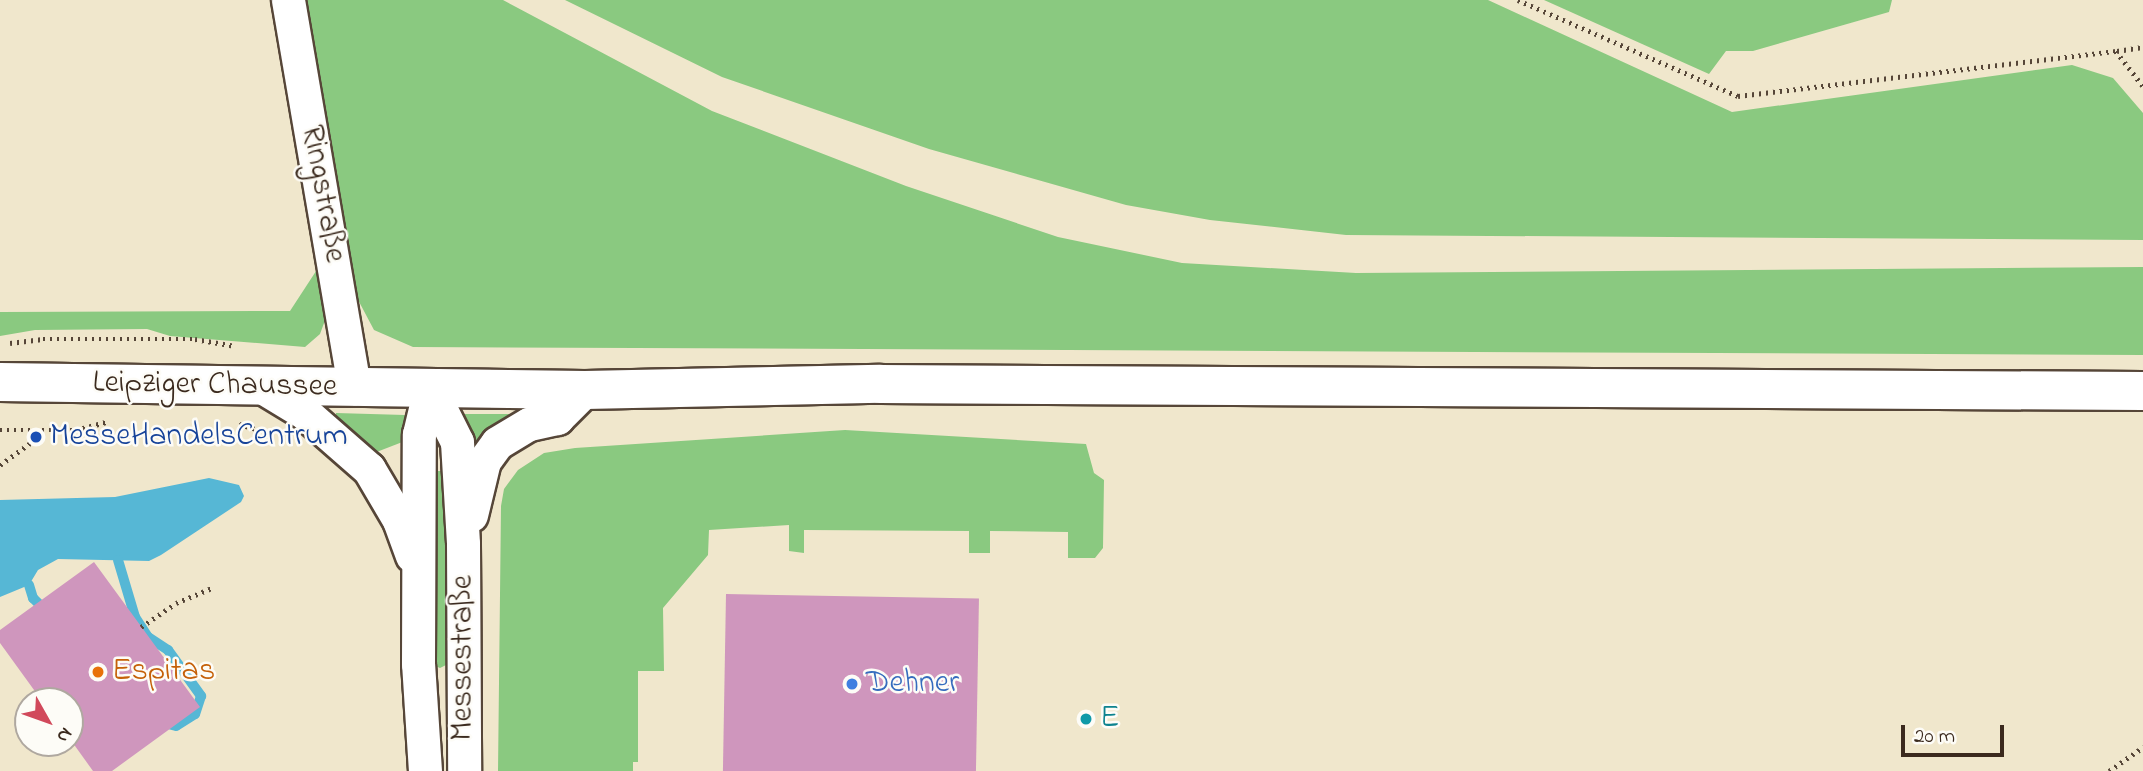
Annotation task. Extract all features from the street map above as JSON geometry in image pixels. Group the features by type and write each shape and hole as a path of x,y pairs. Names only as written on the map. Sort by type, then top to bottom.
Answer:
{"main road":[{"name":"Leipziger Chaussee","path":"0,382 585,390 880,384 2143,391"}],"street":[{"name":"Ringstraße","path":"288,0 354,388"},
{"name":"Messestraße","path":"262,387 304,413 369,469 399,520 418,571"},
{"name":"Messestraße","path":"425,771 419,731 419,434 430,388"},
{"name":"Messestraße","path":"430,388 457,442 463,544 464,771"},
{"name":"Messestraße","path":"463,544 484,461 497,443 529,424 557,418 585,390"}],"path":[{"path":"1518,0 1738,96 2143,47"},
{"path":"2116,51 2143,86"},
{"path":"0,345 43,339 195,340 247,349"},
{"path":"225,420 269,432"},
{"path":"0,430 89,429 110,421"},
{"path":"0,466 32,442 34,430"},
{"path":"141,627 176,603 214,587"},
{"path":"2109,771 2143,747"}],"green space":[{"path":"304,0 503,0 712,111 906,186 1058,237 1182,263 1356,273 2143,267 2143,355 413,347 374,330 356,296"},
{"path":"565,0 1488,0 1732,112 2072,65 2113,78 2143,113 2143,240 1346,235 1210,220 1126,205 929,149 722,77"},
{"path":"1544,0 1892,0 1889,12 1753,51 1726,51 1709,74"},
{"path":"320,265 327,315 320,334 305,347 170,336 147,329 35,330 0,336 0,312 290,311"},
{"path":"336,413 405,415 405,441 374,453 336,422"},
{"path":"464,414 521,414 480,441 464,442"},
{"path":"845,430 1086,444 1094,473 1104,480 1103,548 1095,558 1068,558 1068,532 990,531 990,553 969,553 969,531 804,530 804,553 789,551 789,525 709,530 708,555 663,608 664,671 638,671 638,762 633,762 633,771 498,771 501,506 504,489 518,470 544,453 575,448"},
{"path":"433,471 446,471 446,665 440,668 433,665"}],"water":[{"path":"209,478 239,485 244,496 241,502 161,555 149,561 58,559 38,570 29,585 0,597 0,500 115,497"}],"building":[{"name":"Espitas","path":"94,562 200,707 112,771 93,771 83,757 84,687 32,687 0,643 0,630"},
{"name":"Dehner","path":"726,594 979,598 976,771 723,771"}],"waterway":[{"path":"118,560 135,617 148,637 168,650 201,696 195,714 176,726 161,722"},
{"path":"29,585 33,598 47,612"}],"place":[{"name":"MesseHandelsCentrum","path":"36,437"},
{"name":"Espitas","path":"98,672"},
{"name":"Dehner","path":"852,684"},
{"name":"E","path":"1086,719"}]}
